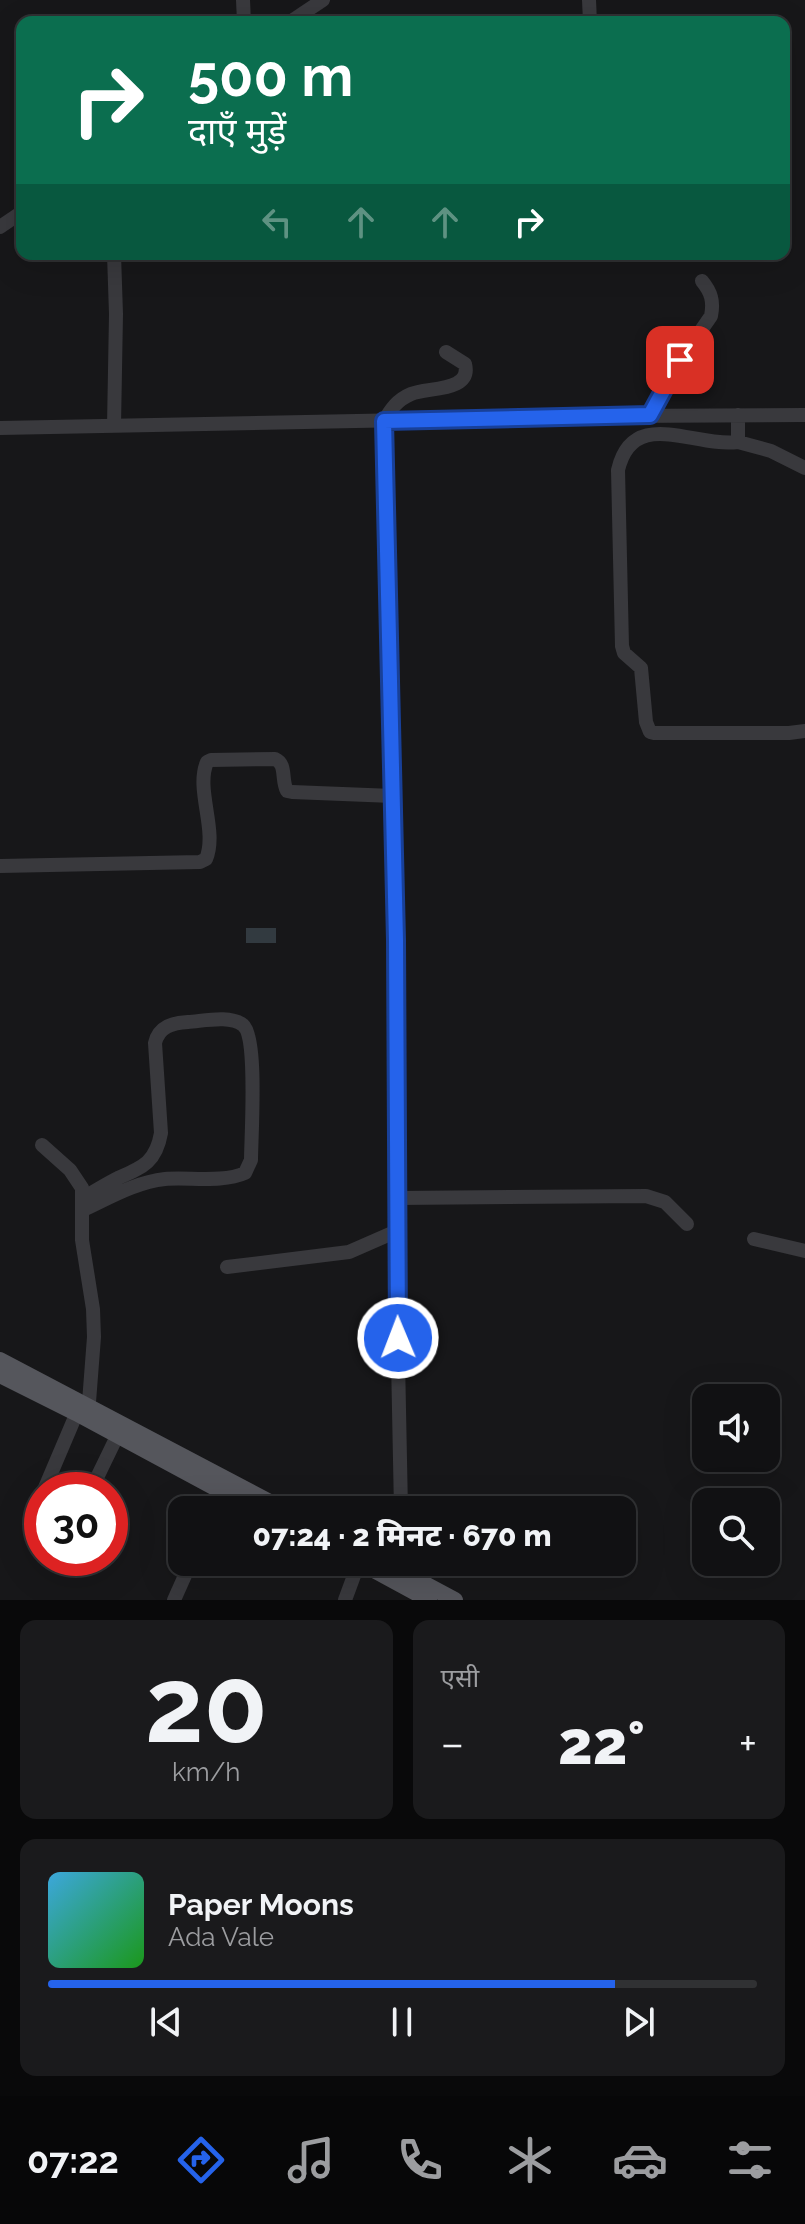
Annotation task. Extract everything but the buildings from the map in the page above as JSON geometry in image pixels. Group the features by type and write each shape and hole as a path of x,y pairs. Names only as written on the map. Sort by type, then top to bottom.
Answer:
{"main road":[{"path":"0,1360 84,1411 256,1496"},
{"path":"0,1375 84,1411"},
{"path":"120,1430 214,1496"},
{"path":"384,1576 425,1599"},
{"path":"416,1576 455,1600"}],"street":[{"path":"300,16 323,0"},
{"path":"114,260 114,426"},
{"path":"650,415 671,374 711,316 712,298 702,281"},
{"path":"401,1496 393,796 384,421 391,407 401,399 463,380 465,364 446,352"},
{"path":"0,428 650,415 805,415"},
{"path":"738,415 738,442"},
{"path":"805,468 771,451 738,442 658,434 643,435 634,440 625,449 618,470 622,646 624,653 641,668 646,722 650,732 805,731"},
{"path":"0,866 200,862 206,859 209,845 204,774 207,762 211,760 275,759 282,765 287,791 292,792 393,796"},
{"path":"232,1021 243,1025 248,1032 252,1064 251,1160 245,1173 231,1177 151,1181 83,1204 154,1157 161,1133 157,1035 170,1025 180,1023 232,1021"},
{"path":"42,1145 77,1177 82,1188 82,1240 93,1309 94,1337 84,1411 54,1472"},
{"path":"398,1198 646,1196 665,1202 687,1224"},
{"path":"227,1267 349,1252 397,1231"},
{"path":"754,1239 805,1251"},
{"path":"100,1472 120,1430"},
{"path":"174,1600 185,1576"},
{"path":"345,1600 354,1576"}],"shaded area":[{"path":"246,928 276,928 276,943 246,943"}],"route":[{"path":"398,1338 398,1060 384,421 650,415 680,360"}]}
